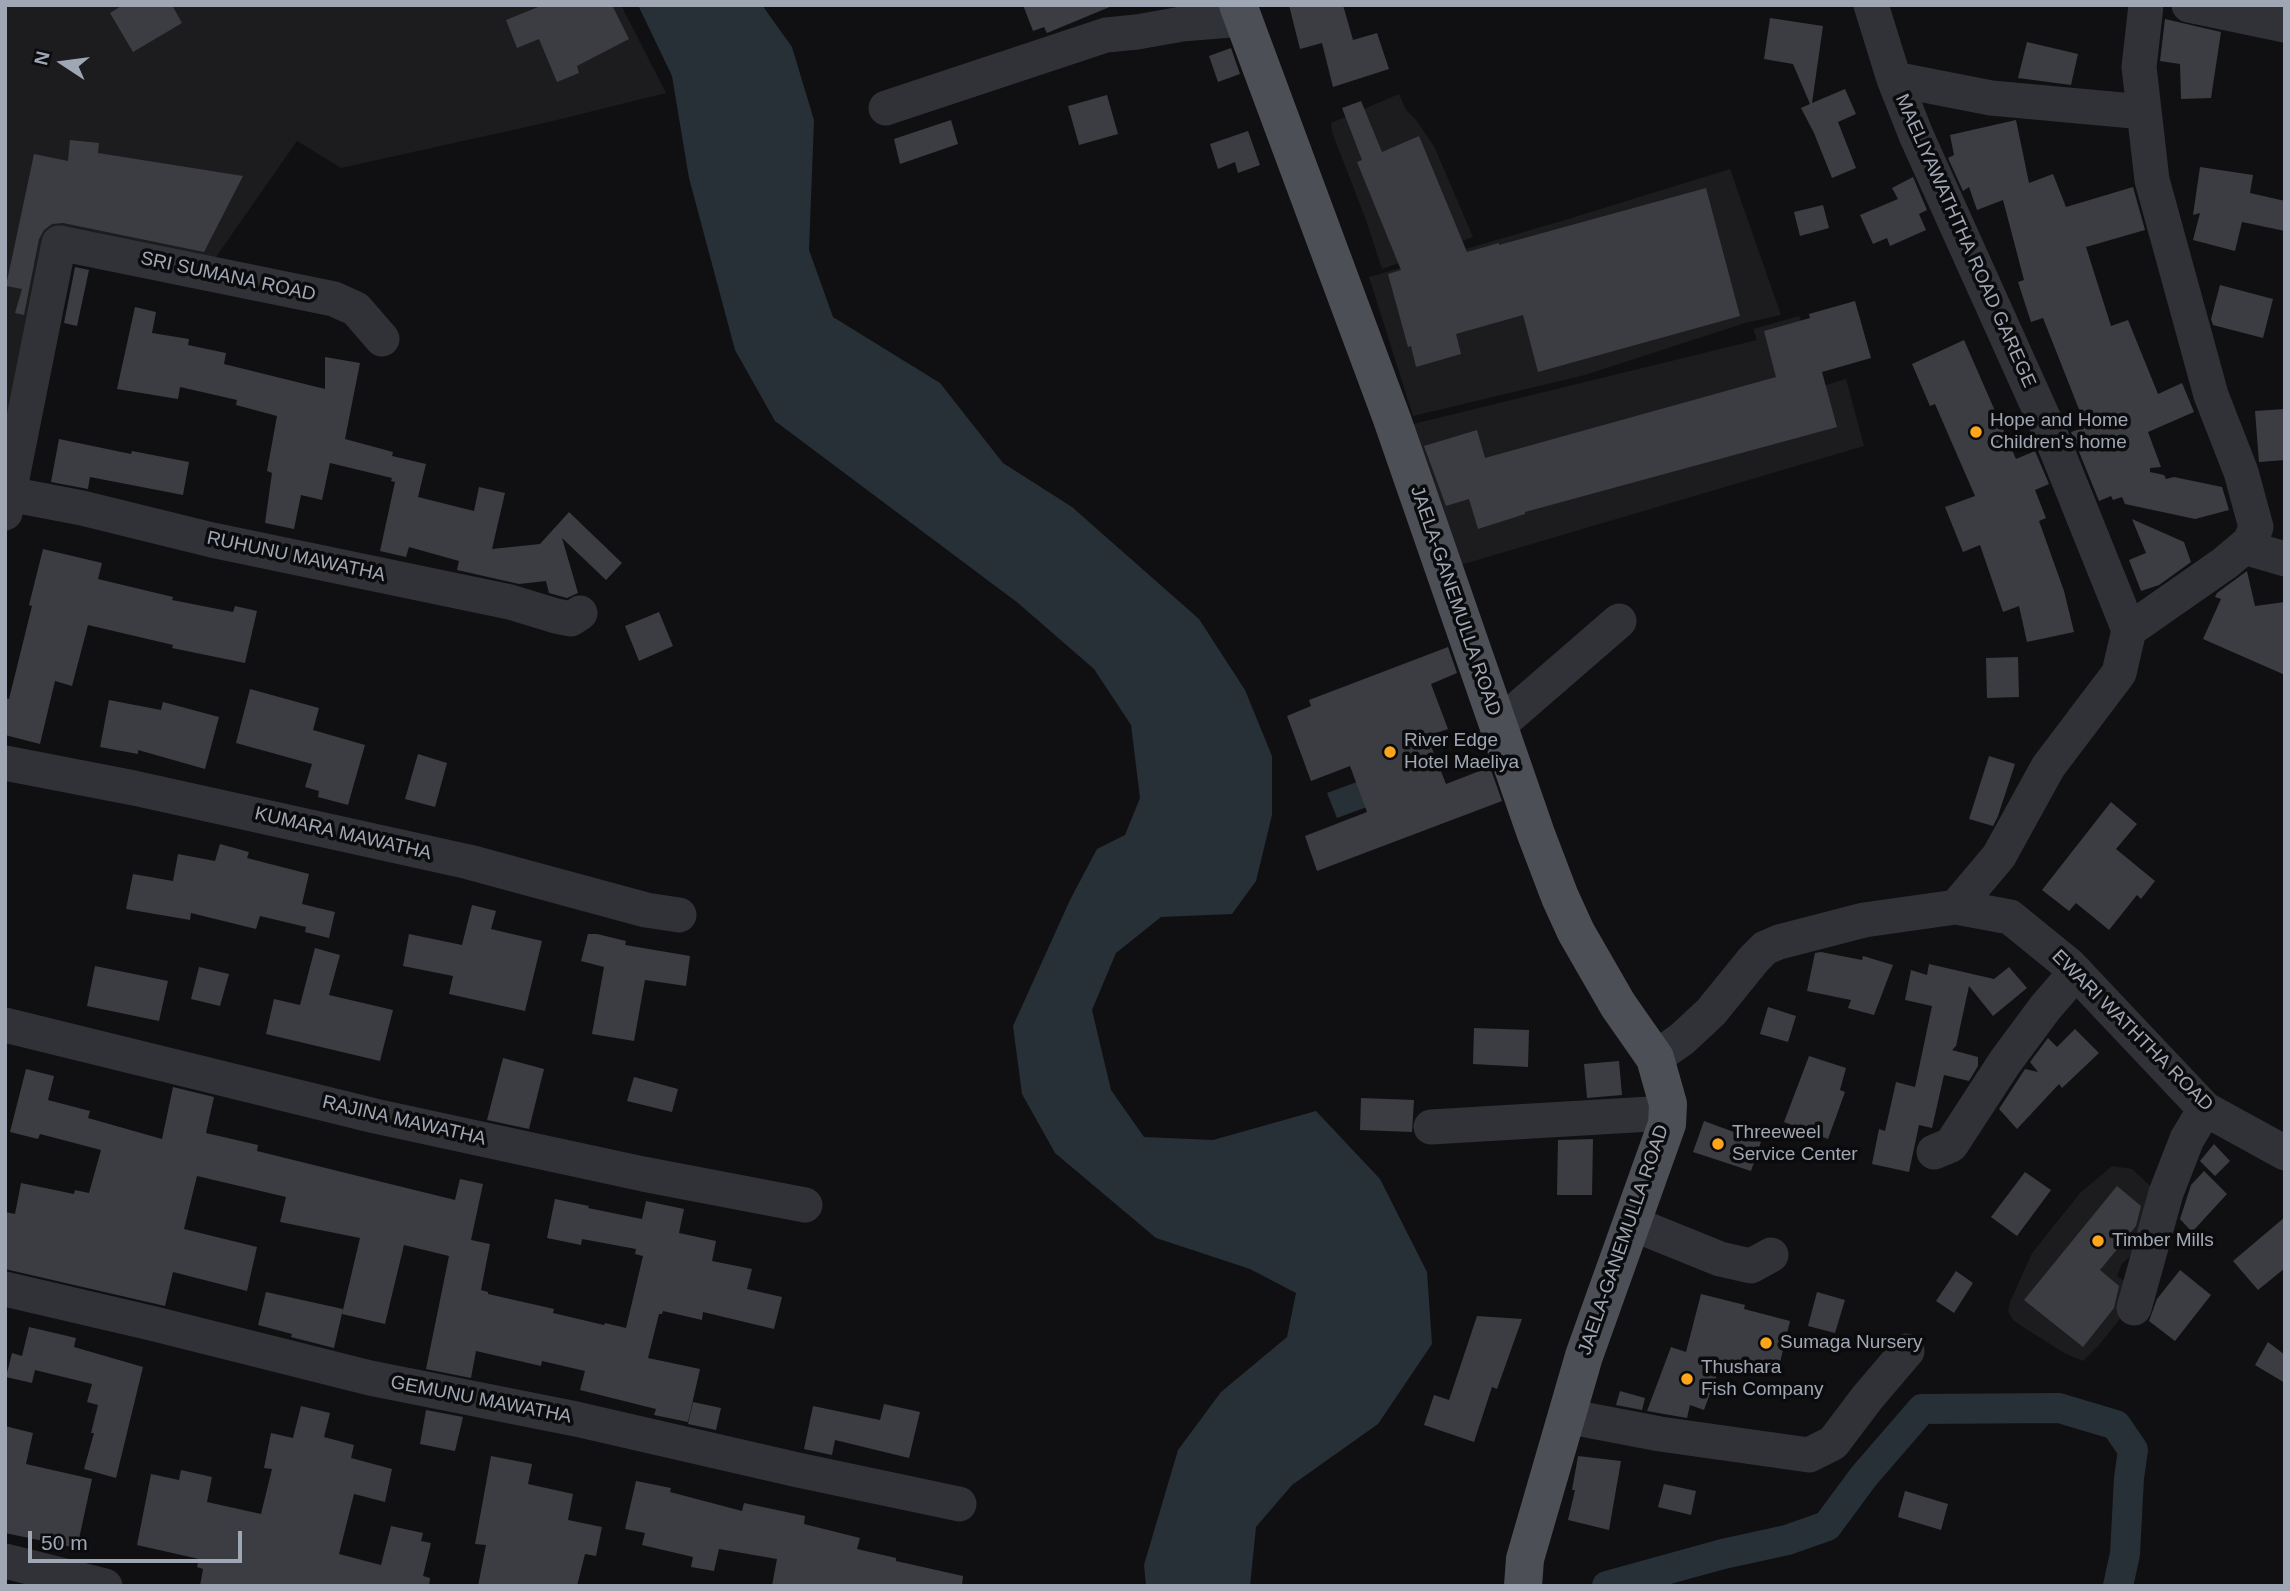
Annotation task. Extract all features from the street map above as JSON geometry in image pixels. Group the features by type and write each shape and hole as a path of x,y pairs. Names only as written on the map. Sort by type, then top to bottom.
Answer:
{"main road":[{"name":"JAELA-GANEMULLA ROAD","path":"1240,12 1392,419 1536,834 1576,932 1618,1004 1655,1058 1668,1104 1667,1124 1584,1356 1525,1559 1523,1586"}],"street":[{"name":"MAELIYAWATHTHA ROAD GAREGE","path":"1871,5 1894,79 1921,148 2047,426 2129,630"},
{"path":"1956,907 1998,856 2048,766 2119,673 2129,630 2225,563 2250,542 2256,527 2241,472 2211,395 2152,180 2139,67 2146,5"},
{"path":"2189,5 2285,25"},
{"path":"886,108 1106,34 1138,32 1240,12"},
{"path":"1894,79 1991,98 2144,112"},
{"name":"SRI SUMANA ROAD","path":"7,504 59,243 334,299 356,310 382,339"},
{"name":"RUHUNU MAWATHA","path":"7,504 82,508 225,543 510,602 556,616 571,619 580,613"},
{"path":"2244,547 2285,559"},
{"path":"1499,725 1619,621"},
{"name":"KUMARA MAWATHA","path":"5,763 135,788 469,862 646,910 679,915"},
{"name":"EWARI WATHTHA ROAD","path":"1655,1058 1682,1039 1701,1021 1765,948 1864,920 1956,907 2010,917 2076,972 2205,1109 2285,1153"},
{"path":"1934,1152 1951,1145 2005,1062 2076,972"},
{"name":"RAJINA MAWATHA","path":"5,1025 375,1116 643,1174 805,1205"},
{"path":"2134,1308 2166,1193 2187,1139 2205,1109"},
{"path":"1431,1126 1667,1113"},
{"path":"1631,1223 1720,1259 1740,1264 1751,1266 1771,1255"},
{"name":"GEMUNU MAWATHA","path":"5,1289 370,1378 576,1419 959,1504"},
{"path":"1566,1416 1661,1434 1809,1455 1833,1443 1907,1351"},
{"path":"5,1561 104,1586"}],"shaded area":[{"path":"5,5 621,5 666,93 341,168 297,141 209,267 52,235 5,437"},
{"path":"638,5 762,5 792,47 814,120 809,250 833,317 940,383 1003,463 1072,507 1199,619 1245,690 1272,756 1272,815 1256,881 1232,914 1161,917 1116,953 1092,1010 1111,1090 1144,1137 1213,1140 1316,1111 1380,1179 1427,1272 1432,1344 1378,1424 1292,1485 1256,1527 1250,1586 1146,1586 1144,1565 1178,1450 1221,1392 1287,1337 1296,1293 1250,1269 1156,1238 1055,1153 1022,1094 1013,1026 1070,900 1097,849 1125,835 1140,798 1131,725 1094,669 1018,603 775,421 735,350 689,178 672,76"},
{"path":"1399,94 1406,110 1434,146 1473,237 1382,269 1331,123"},
{"path":"1730,169 1781,315 1745,323 1585,375 1413,416 1369,277"},
{"path":"1799,316 1823,386 1846,379 1864,446 1457,566 1409,425 1757,340 1753,329"},
{"path":"1376,775 1386,800 1337,818 1327,793"},
{"path":"2112,1166 2132,1169 2161,1196 2142,1245 2122,1264 2117,1276 2136,1289 2126,1311 2083,1361 2064,1353 2023,1327 2013,1320 2008,1311 2032,1253 2080,1193"}],"building":[{"path":"123,5 172,5 182,23 133,52 110,13"},
{"path":"543,5 612,5 629,39 577,66 579,73 557,82 539,39 517,48 506,20"},
{"path":"1023,5 1112,6 1047,33 1044,27 1033,31"},
{"path":"1289,5 1343,5 1353,40 1377,33 1389,69 1333,87 1322,43 1300,49"},
{"path":"1770,18 1823,26 1812,103 1845,89 1856,114 1838,122 1856,168 1832,178 1801,108 1810,104 1793,64 1764,59"},
{"path":"2165,19 2221,32 2211,98 2181,99 2180,64 2160,61"},
{"path":"2027,42 2078,54 2071,85 2018,78"},
{"path":"1231,48 1240,74 1218,82 1209,56"},
{"path":"1107,95 1118,134 1079,145 1068,106"},
{"path":"1361,101 1382,152 1419,136 1467,252 1706,188 1740,316 1538,372 1523,315 1456,334 1461,354 1416,367 1388,274 1401,270 1357,162 1362,160 1342,108"},
{"path":"951,120 958,144 900,164 894,139"},
{"path":"2016,120 2029,183 2053,174 2066,207 2133,187 2145,230 2086,247 2111,326 2128,320 2158,394 2182,383 2194,412 2148,432 2161,467 2150,468 2150,472 2164,475 2166,479 2174,477 2222,487 2229,510 2195,519 2125,504 2122,497 2113,500 2111,496 2099,501 2071,432 2086,427 2043,318 2031,322 2018,282 2024,280 2003,200 1977,210 1969,187 1963,191 1948,158 1954,155 1950,135"},
{"path":"1248,131 1260,165 1238,173 1235,162 1218,169 1210,144"},
{"path":"70,140 99,143 98,153 243,176 204,252 63,223 52,224 44,230 39,239 24,315 15,313 22,289 6,286 34,154 68,161"},
{"path":"2200,167 2253,175 2250,193 2285,201 2285,231 2242,222 2235,251 2193,240 2200,213 2193,215"},
{"path":"1913,177 1927,210 1919,214 1926,230 1890,246 1887,238 1873,244 1860,215 1898,199 1892,188"},
{"path":"1823,205 1829,228 1800,236 1794,212"},
{"path":"75,267 89,270 77,326 64,323"},
{"path":"2220,285 2273,299 2263,338 2213,325 2211,319"},
{"path":"1855,301 1871,358 1822,372 1837,427 1525,512 1478,529 1469,499 1446,506 1424,446 1477,430 1485,458 1776,377 1764,331"},
{"path":"135,307 156,312 152,333 189,339 188,345 226,353 224,364 325,389 325,357 360,363 345,439 393,452 392,456 426,464 418,497 474,511 479,487 505,493 492,549 540,544 569,512 622,563 606,580 562,538 578,593 567,598 549,593 546,581 519,584 457,570 459,561 409,547 406,557 380,551 395,482 391,481 392,478 330,463 322,500 301,495 294,529 265,523 272,473 267,471 277,416 236,405 237,400 180,387 178,399 117,389"},
{"path":"1964,340 2016,459 2035,451 2049,484 2035,490 2046,518 2039,521 2064,591 2074,632 2027,642 2019,606 2003,612 1980,545 1963,552 1945,507 1975,496 1935,404 1930,406 1912,364"},
{"path":"2285,409 2285,460 2259,462 2255,411"},
{"path":"59,439 131,454 132,451 189,462 183,495 90,477 88,489 51,482"},
{"path":"2132,519 2184,542 2191,562 2159,585 2141,591 2129,560 2146,553"},
{"path":"43,549 102,563 98,579 173,597 172,600 233,612 235,606 257,611 245,663 172,648 173,645 88,625 72,686 55,681 40,744 5,735 5,698 9,699"},
{"path":"2247,571 2255,606 2285,602 2285,675 2203,639 2221,599 2215,597 2217,593"},
{"path":"659,612 673,646 639,661 625,626"},
{"path":"1448,647 1457,673 1431,684 1448,729 1427,736 1446,784 1490,767 1502,801 1317,871 1305,836 1367,812 1350,766 1311,781 1287,716 1311,706 1309,700"},
{"path":"2018,657 2019,697 1987,698 1986,658"},
{"path":"250,689 319,708 313,730 365,745 348,805 318,797 319,791 305,787 312,764 236,743"},
{"path":"109,700 161,710 163,702 219,717 205,769 138,750 138,754 100,747"},
{"path":"418,754 447,763 435,807 405,799"},
{"path":"1989,756 2015,764 1993,826 1969,819"},
{"path":"2111,802 2137,824 2116,849 2155,881 2141,899 2137,895 2109,930 2076,903 2069,911 2042,890"},
{"path":"220,844 249,852 247,858 309,874 302,904 335,912 329,938 305,932 306,927 260,916 256,929 191,913 190,920 126,909 133,874 173,881 178,854 215,861"},
{"path":"472,905 496,911 491,929 542,941 525,1011 449,994 453,976 403,966 409,934 462,945"},
{"path":"588,934 626,941 625,945 690,956 686,986 645,980 634,1041 592,1034 604,967 581,961"},
{"path":"315,948 340,955 329,995 393,1010 380,1061 266,1034 274,999 300,1005"},
{"path":"1815,953 1862,960 1863,956 1893,965 1874,1015 1848,1008 1851,1000 1807,991"},
{"path":"1929,964 1994,979 2009,967 2027,988 1993,1016 1969,986 1956,1046 1952,1050 1978,1057 1978,1066 1969,1081 1944,1075 1932,1128 1919,1125 1909,1172 1872,1164 1879,1129 1885,1131 1896,1082 1915,1087 1932,1006 1905,1000 1911,970 1927,975"},
{"path":"95,966 168,981 159,1021 87,1006"},
{"path":"199,967 229,974 220,1006 191,999"},
{"path":"1768,1007 1796,1016 1788,1042 1760,1034"},
{"path":"1474,1028 1529,1030 1528,1067 1473,1064"},
{"path":"2075,1029 2099,1053 2062,1088 2059,1084 2017,1129 1999,1109 2025,1069 2038,1072 2030,1062 2048,1038 2057,1047"},
{"path":"1809,1056 1846,1068 1840,1090 1845,1092 1828,1139 1784,1122"},
{"path":"503,1058 544,1069 529,1129 487,1120"},
{"path":"1619,1061 1622,1095 1587,1098 1584,1064"},
{"path":"26,1069 54,1076 48,1100 90,1111 88,1118 162,1139 173,1087 214,1097 206,1133 258,1145 257,1151 455,1200 460,1179 483,1184 471,1240 490,1244 481,1290 488,1294 554,1309 553,1313 604,1325 605,1323 626,1328 643,1256 635,1254 636,1249 582,1239 581,1245 547,1238 555,1199 642,1219 646,1201 684,1209 679,1233 716,1241 712,1261 752,1269 747,1289 782,1297 774,1329 703,1312 702,1320 663,1311 659,1314 648,1358 700,1369 688,1422 654,1415 656,1409 580,1390 585,1371 542,1361 541,1366 476,1351 471,1378 426,1369 449,1256 404,1245 385,1324 342,1314 360,1238 280,1222 286,1197 197,1176 184,1229 257,1247 247,1291 173,1272 165,1306 5,1269 5,1212 15,1214 21,1183 74,1194 75,1190 89,1193 101,1150 40,1134 38,1139 10,1132"},
{"path":"634,1077 678,1089 672,1112 627,1101"},
{"path":"1361,1098 1414,1100 1412,1132 1360,1130"},
{"name":"Threeweel Service Center","path":"1704,1121 1761,1142 1751,1171 1693,1152"},
{"path":"1593,1139 1592,1195 1557,1195 1558,1140"},
{"path":"2214,1144 2230,1161 2215,1176 2200,1161"},
{"path":"2204,1171 2227,1194 2192,1232 2180,1219 2191,1185"},
{"path":"2025,1172 2051,1190 2017,1236 1991,1217"},
{"name":"Timber Mills","path":"2117,1186 2141,1206 2136,1226 2100,1270 2119,1286 2114,1308 2083,1347 2024,1300"},
{"path":"2285,1217 2285,1268 2258,1290 2233,1261"},
{"path":"2180,1270 2211,1295 2175,1341 2149,1321 2157,1299"},
{"path":"1956,1271 1973,1283 1954,1313 1936,1301"},
{"path":"266,1292 343,1309 334,1348 258,1325"},
{"path":"1817,1292 1845,1300 1835,1333 1808,1326"},
{"path":"1701,1294 1745,1305 1744,1309 1790,1321 1777,1375 1722,1361 1704,1410 1690,1405 1687,1418 1647,1411 1671,1347 1686,1352"},
{"path":"1477,1316 1522,1319 1497,1389 1492,1387 1474,1442 1424,1425 1434,1395 1449,1400"},
{"path":"29,1327 76,1338 74,1347 143,1367 116,1478 84,1469 98,1405 87,1402 92,1384 35,1370 32,1383 6,1377 12,1353 22,1356"},
{"path":"2268,1342 2285,1355 2285,1383 2255,1365"},
{"path":"1620,1391 1645,1398 1642,1410 1616,1405"},
{"path":"693,1402 721,1408 716,1430 688,1424"},
{"path":"884,1404 920,1412 909,1458 835,1440 832,1455 804,1449 813,1406 880,1420"},
{"path":"301,1406 330,1413 324,1437 354,1445 351,1458 392,1469 385,1502 354,1494 339,1554 381,1565 391,1526 423,1533 421,1541 431,1543 423,1576 430,1578 429,1586 200,1586 203,1569 197,1567 199,1559 137,1545 151,1474 179,1480 181,1470 212,1477 207,1502 261,1514 272,1469 264,1468 271,1433 293,1438"},
{"path":"426,1410 463,1417 455,1451 420,1444"},
{"path":"5,1426 33,1433 26,1464 92,1479 77,1548 5,1533"},
{"path":"491,1456 532,1464 528,1484 573,1494 568,1520 602,1527 596,1556 585,1554 577,1586 478,1586 486,1545 475,1544"},
{"path":"1578,1456 1621,1461 1609,1530 1568,1520 1575,1490 1572,1490"},
{"path":"636,1481 671,1488 670,1492 742,1511 744,1503 805,1516 804,1524 860,1538 857,1549 963,1576 962,1586 772,1586 777,1559 719,1549 714,1571 691,1567 693,1557 642,1545 645,1533 625,1529"},
{"path":"1664,1484 1696,1491 1691,1515 1658,1507"},
{"path":"1905,1491 1948,1504 1941,1530 1898,1517"}],"waterway":[{"path":"1607,1586 1723,1554 1787,1540 1827,1526 1864,1476 1922,1409 2059,1408 2116,1425 2133,1450 2125,1554 2118,1586"}],"place":[{"name":"Hope and Home Children's home","path":"1976,432"},
{"name":"River Edge Hotel Maeliya","path":"1390,752"},
{"name":"Threeweel Service Center","path":"1718,1144"},
{"name":"Timber Mills","path":"2098,1241"},
{"name":"Sumaga Nursery","path":"1766,1343"},
{"name":"Thushara Fish Company","path":"1687,1379"}]}
